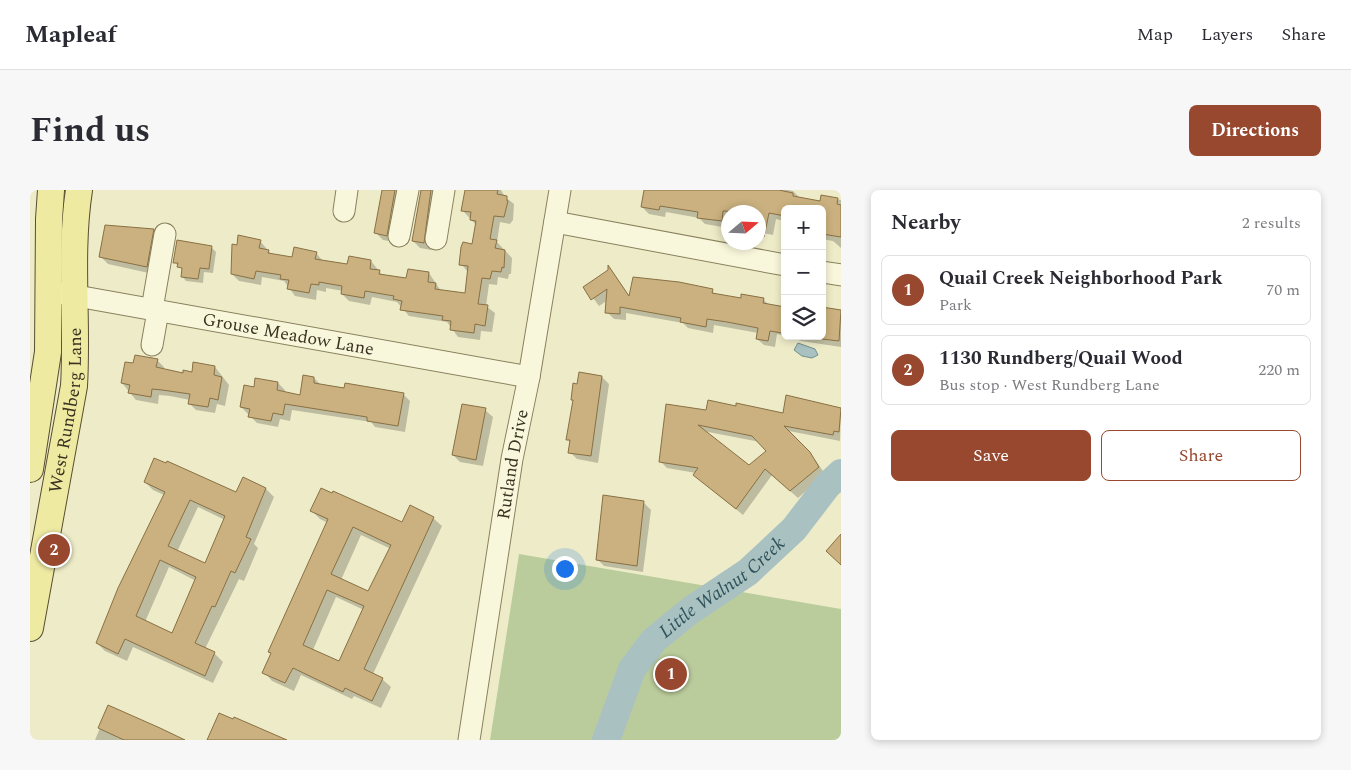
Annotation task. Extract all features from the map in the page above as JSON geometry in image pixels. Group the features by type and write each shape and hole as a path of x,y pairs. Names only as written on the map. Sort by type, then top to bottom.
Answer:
{"main road":[{"name":"West Rundberg Lane","path":"30,470 46,374 50,292 49,219 51,190"},
{"name":"West Rundberg Lane","path":"30,628 74,386 75,214 79,190"}],"street":[{"path":"399,236 408,190"},
{"path":"436,239 444,190"},
{"name":"Rutland Drive","path":"469,740 512,459 529,377 560,190"},
{"path":"555,222 781,264"},
{"path":"152,345 165,234"},
{"path":"826,273 841,275"},
{"name":"Grouse Meadow Lane","path":"50,292 529,377"}],"green space":[{"path":"519,554 841,609 841,740 490,740"}],"water":[{"path":"798,343 815,349 818,355 812,358 802,356 794,350"}],"building":[{"path":"382,190 395,190 387,236 374,233"},
{"path":"421,190 431,190 424,243 412,241"},
{"path":"465,190 498,190 497,194 507,196 508,201 504,217 494,216 490,239 497,240 495,248 505,250 504,268 502,267 501,272 492,271 490,279 482,278 478,304 488,305 485,326 475,324 474,333 450,330 451,321 442,320 443,316 400,310 402,301 393,299 394,296 365,291 364,298 341,294 342,286 319,282 319,285 311,284 309,293 287,289 289,280 280,279 281,275 256,271 254,279 231,274 232,244 237,245 238,235 261,240 259,248 269,250 268,253 292,257 294,247 317,252 315,259 347,264 349,256 371,260 370,269 380,270 379,274 406,278 408,269 429,272 428,282 436,283 435,289 465,293 468,266 459,265 461,247 463,242 472,244 476,221 470,220 471,212 461,211"},
{"path":"644,190 779,190 793,193 793,196 820,201 821,195 838,198 837,204 841,205 841,237 826,235 826,205 781,205 781,215 769,213 766,227 766,205 721,205 721,221 697,218 698,212 660,206 659,210 641,207"},
{"path":"105,225 154,229 147,267 99,257"},
{"path":"177,240 212,246 209,269 200,268 198,279 181,277 182,268 177,267 178,263 173,263"},
{"path":"608,265 629,296 633,277 679,282 713,289 712,293 741,298 741,294 764,298 763,303 781,306 781,333 770,331 768,341 756,339 758,328 727,322 707,319 706,327 680,322 681,318 620,307 620,314 605,313 607,289 591,300 583,287 608,270"},
{"path":"826,308 841,310 839,341 826,339"},
{"path":"135,355 158,359 156,367 183,373 183,370 192,372 193,362 215,366 214,375 222,377 218,400 210,398 208,407 188,404 190,394 152,389 151,397 128,393 130,385 121,383 125,362 133,363"},
{"path":"579,372 602,376 591,456 568,453 570,440 566,440 573,400 571,400 573,383 577,384"},
{"path":"303,375 314,377 314,383 344,388 345,383 404,393 398,426 367,421 367,417 285,404 283,415 273,413 271,421 248,417 250,409 240,407 244,385 254,387 255,378 278,382 277,390 300,395"},
{"path":"786,395 841,408 839,432 834,431 833,435 784,426 810,452 819,467 790,491 765,469 736,509 693,475 698,468 659,462 666,404 706,410 708,400 736,406 736,403 783,413","holes":["698,425 752,436 766,451 749,465"]},
{"path":"462,404 486,408 476,460 452,455"},
{"path":"154,458 166,463 167,461 236,492 243,477 266,488 246,537 251,539 235,573 231,571 215,607 212,606 195,643 215,652 205,676 125,639 118,654 96,643 118,588 165,492 144,482","holes":["190,500 225,516 205,563 168,546","160,560 196,577 172,633 136,616"]},
{"path":"321,488 332,493 333,491 402,522 410,505 434,517 364,669 383,678 372,701 345,688 343,692 293,668 285,683 262,673 271,653 268,652 328,519 310,511","holes":["353,527 391,545 368,591 331,574","327,590 364,606 339,661 303,645"]},
{"path":"603,495 644,501 637,566 596,560"},
{"path":"841,534 841,565 826,551"},
{"path":"108,705 185,740 124,740 98,728"},
{"path":"219,713 233,719 234,717 287,740 207,740"}],"waterway":[{"name":"Little Walnut Creek","path":"606,740 632,669 654,640 691,610 748,572 794,529 827,486 841,473"}],"place":[{"name":"1130 Rundberg/Quail Wood","path":"54,550"},
{"name":"Quail Creek Neighborhood Park","path":"671,674"}]}
